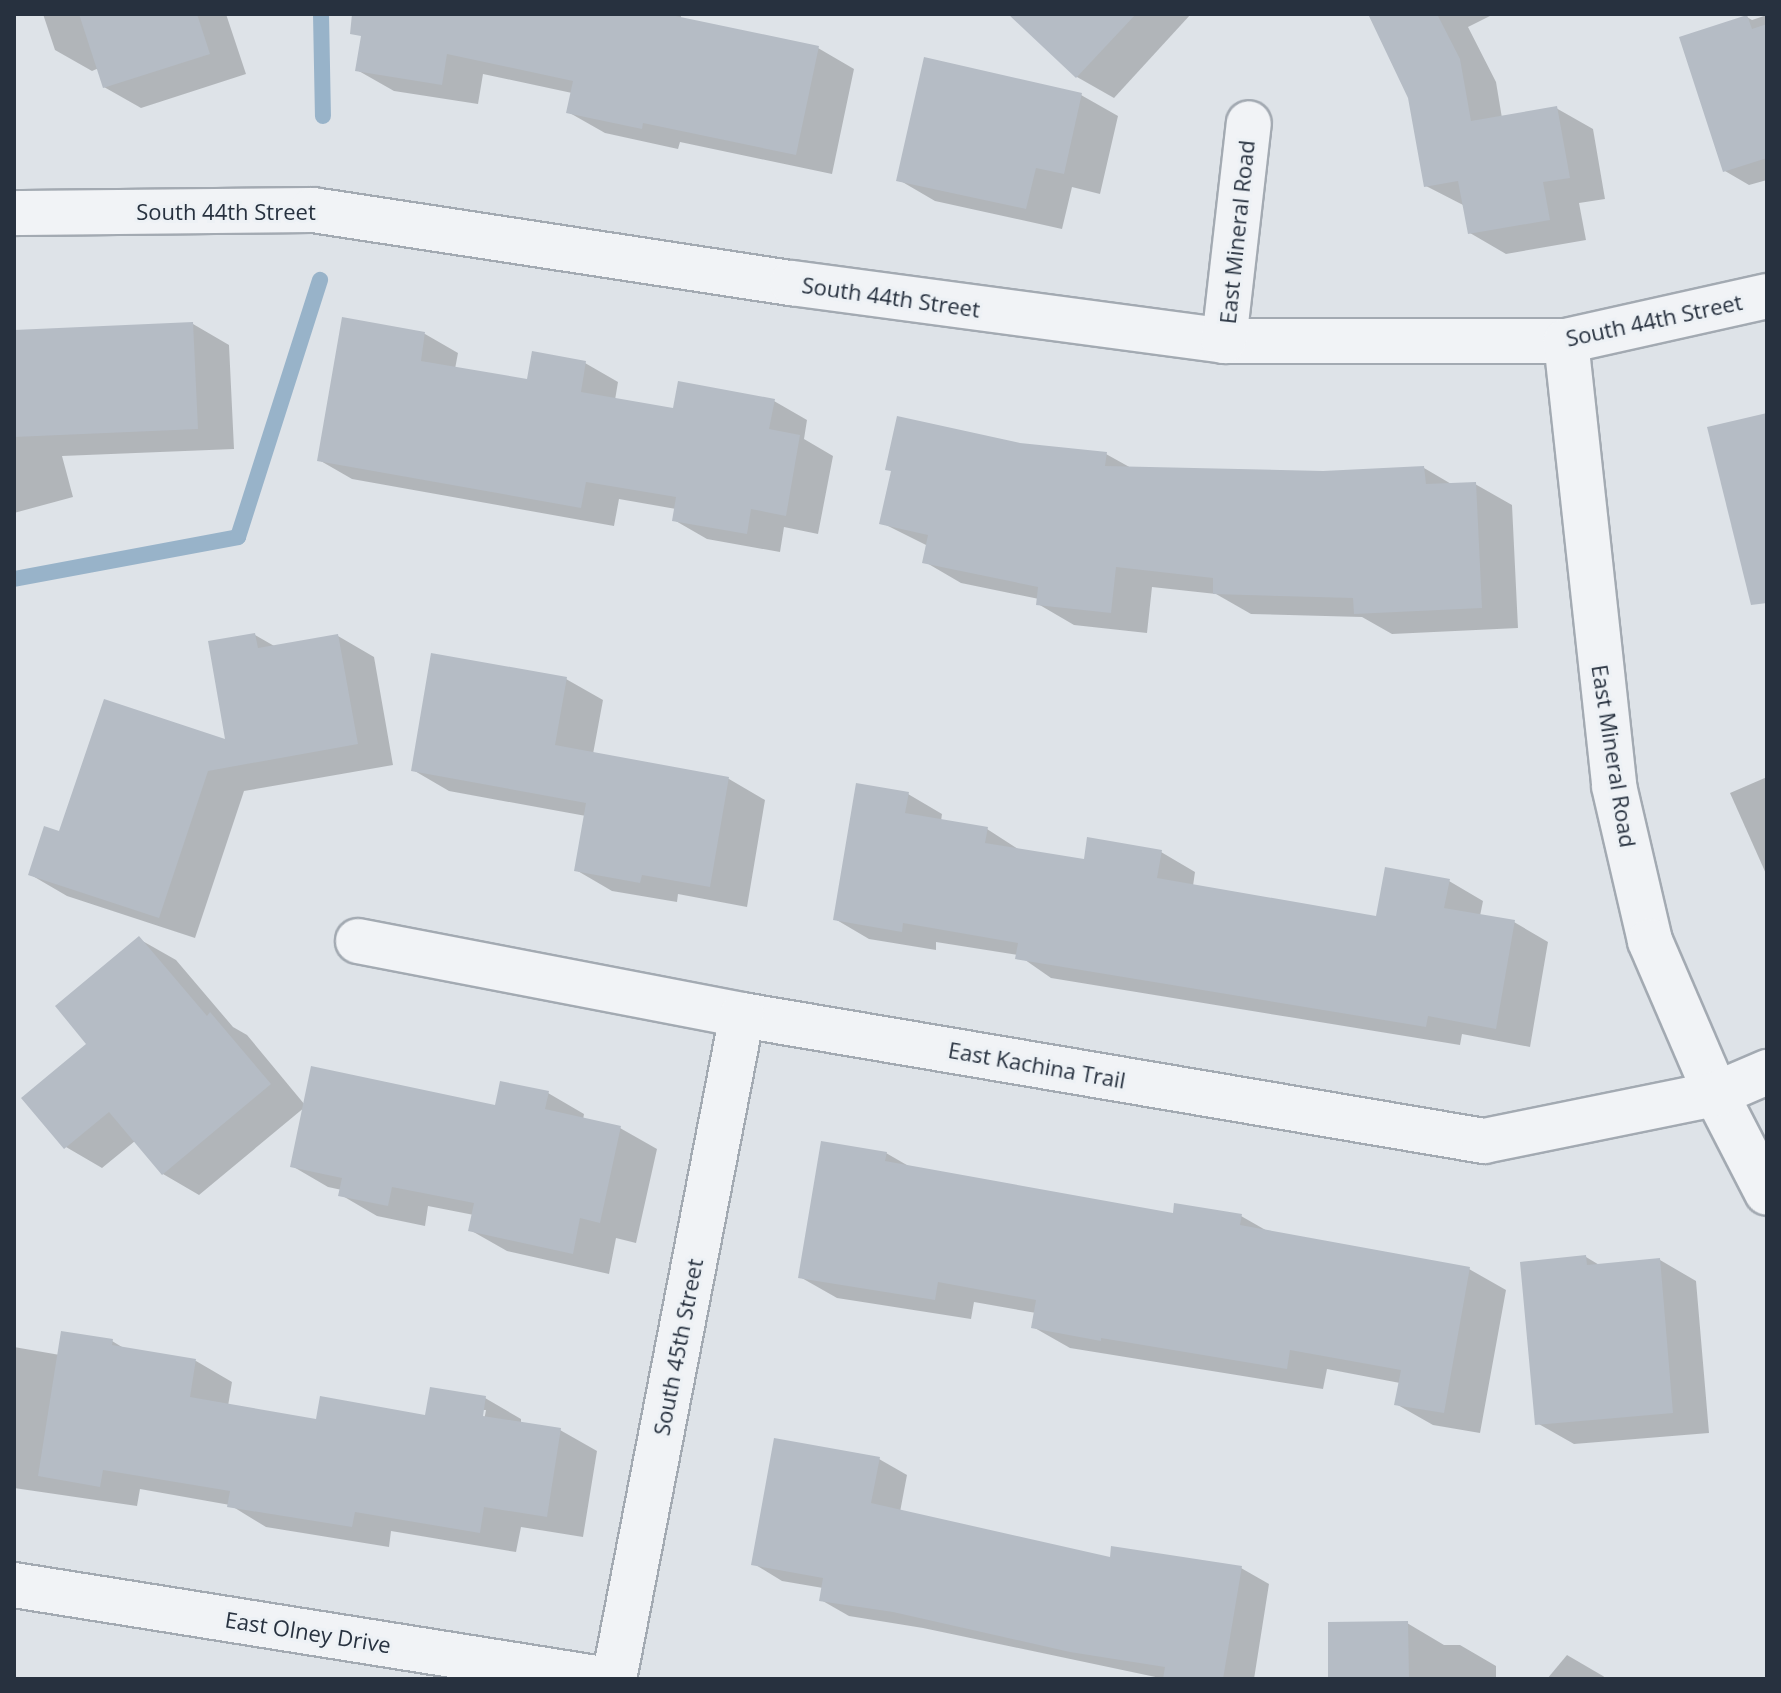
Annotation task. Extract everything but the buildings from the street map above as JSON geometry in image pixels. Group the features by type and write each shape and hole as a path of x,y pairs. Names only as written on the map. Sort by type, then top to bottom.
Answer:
{"street":[{"name":"East Mineral Road","path":"1224,341 1249,123"},
{"name":"South 44th Street","path":"14,213 313,210 776,281 1224,341 1566,341 1767,296"},
{"name":"East Mineral Road","path":"1566,341 1614,786 1650,941 1716,1094 1767,1193"},
{"name":"East Kachina Trail","path":"358,941 742,1015 1484,1141 1716,1094 1767,1072"},
{"name":"South 45th Street","path":"614,1679 742,1015"},
{"name":"East Olney Drive","path":"14,1585 602,1679"}],"waterway":[{"path":"321,14 323,116"},
{"path":"14,579 238,537 320,280"}]}
